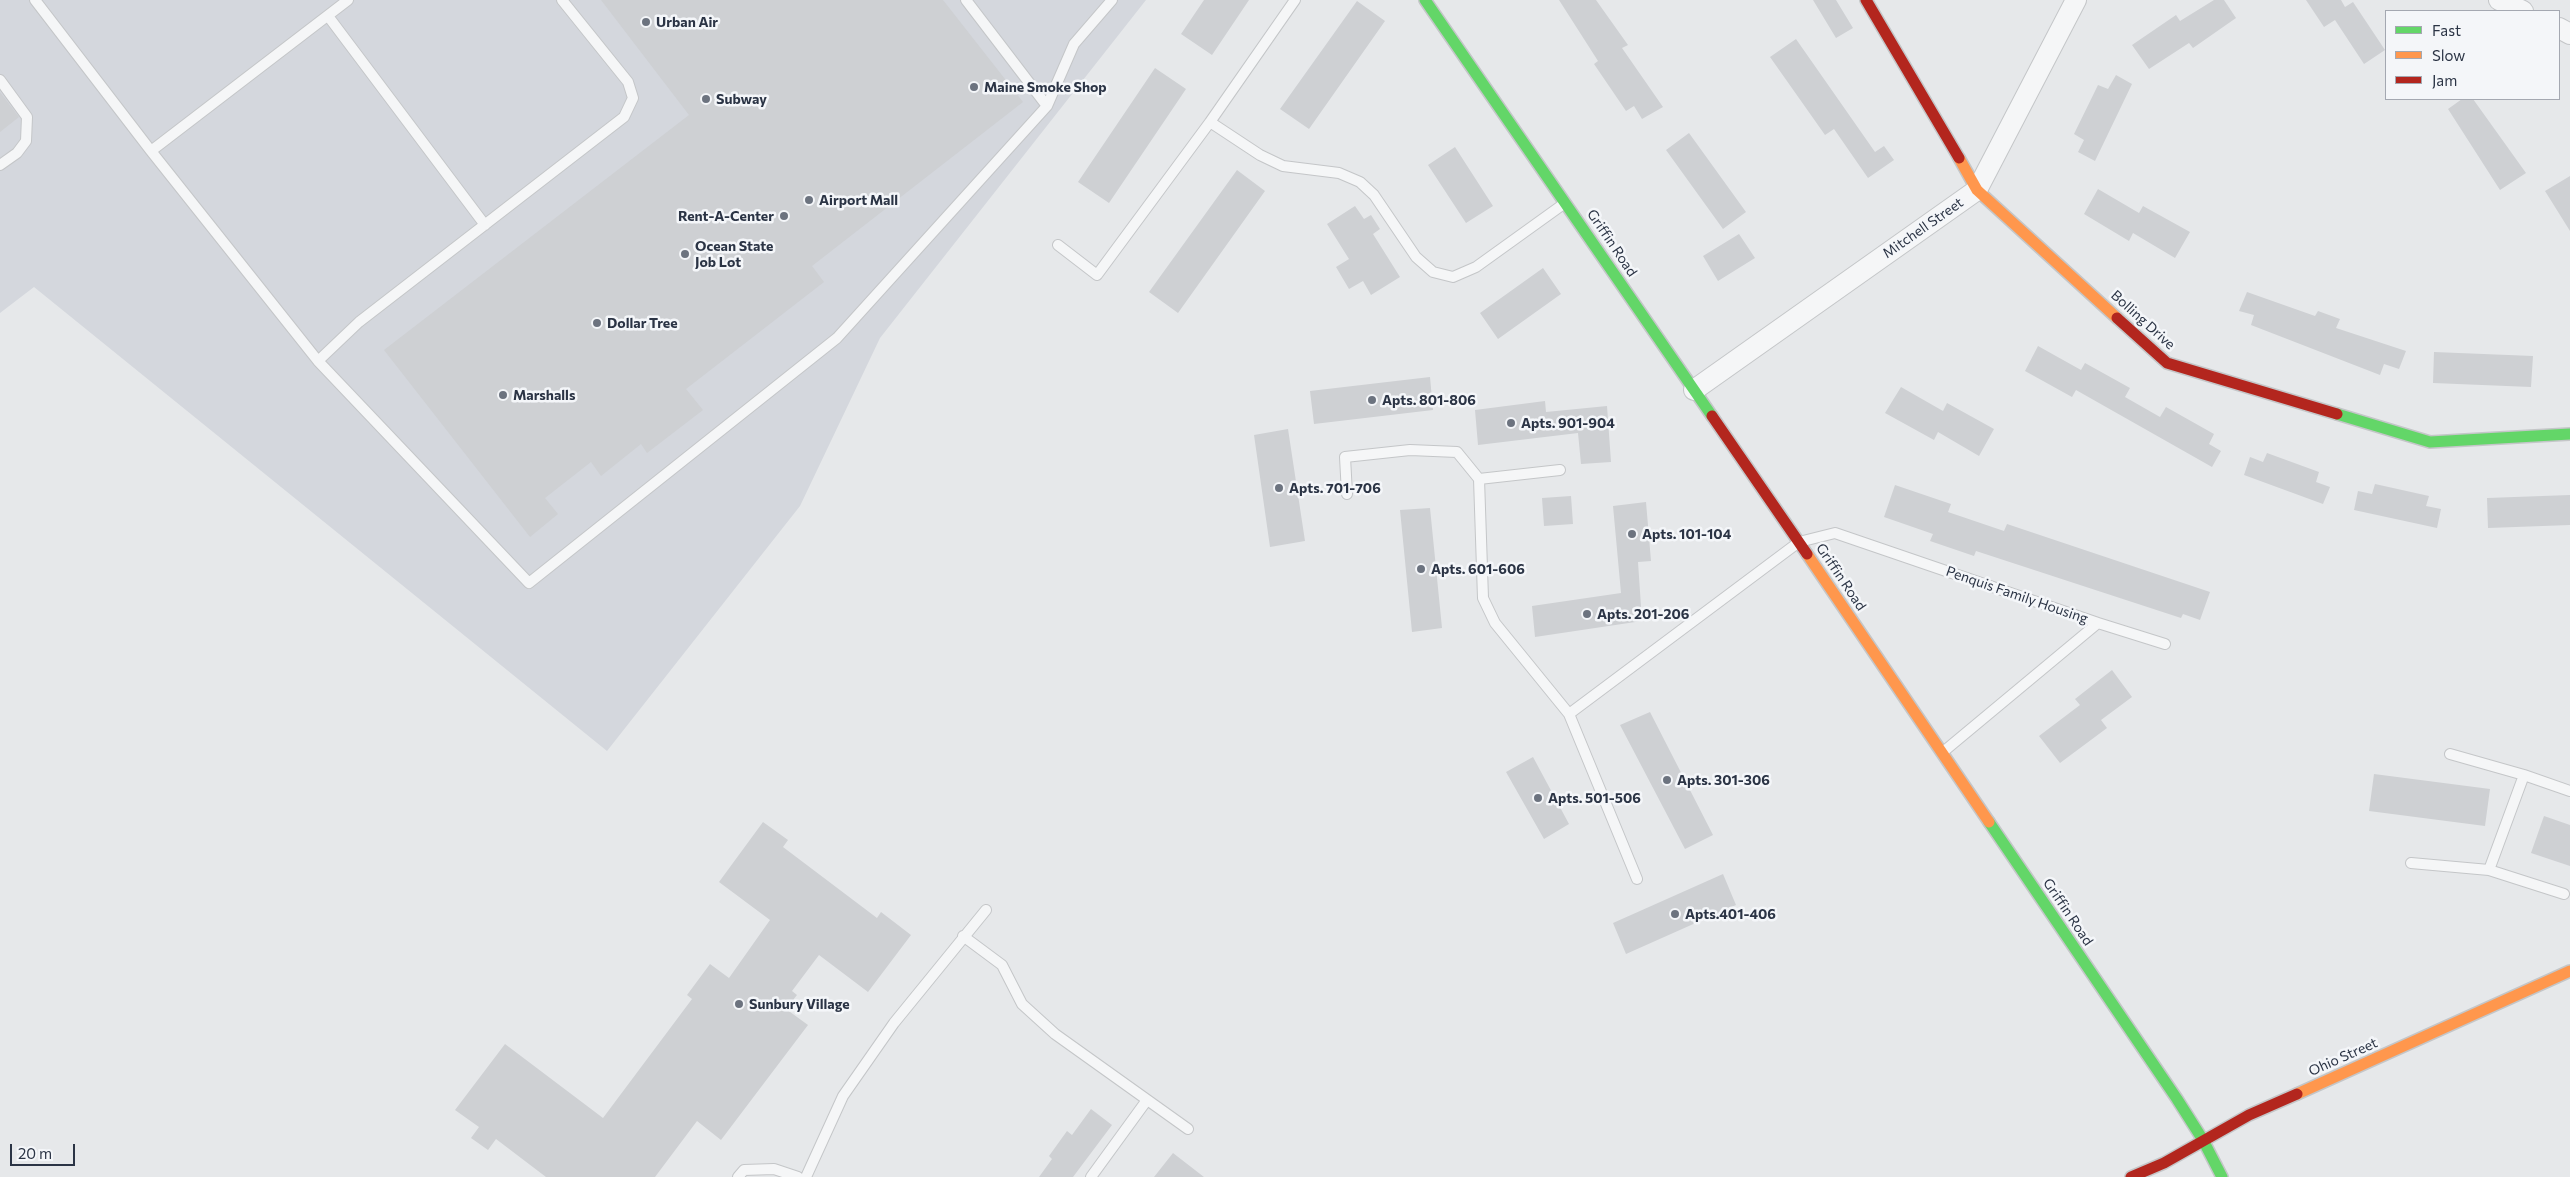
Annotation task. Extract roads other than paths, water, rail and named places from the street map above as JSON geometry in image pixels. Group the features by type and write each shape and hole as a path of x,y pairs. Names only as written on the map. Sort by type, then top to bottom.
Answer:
{"main road":[{"name":"Griffin Road","path":"1425,0 1799,542 1942,753 2203,1140 2222,1177"},
{"name":"Bolling Drive","path":"1866,0 1977,190 2167,363 2430,442 2570,434"},
{"name":"Ohio Street","path":"2131,1177 2164,1163 2249,1115 2570,971"}],"street":[{"name":"Mitchell Street","path":"1694,390 1977,190 2076,0"},
{"path":"2499,0 2521,10"}],"lane":[{"path":"35,0 151,151 318,362 530,583 837,338 1047,106 1074,44 1112,0"},
{"path":"151,151 348,0"},
{"path":"318,362 359,322 624,117 633,98 628,82 562,0"},
{"path":"966,0 1047,106"},
{"path":"1058,245 1097,275 1210,122 1295,0"},
{"path":"328,16 485,225"},
{"path":"0,80 27,117 26,141 17,153 0,165"},
{"path":"1210,122 1253,151 1283,166 1339,172 1360,182 1374,195 1416,257 1434,272 1453,278 1476,267 1565,202"},
{"path":"0,154 11,152 22,146"},
{"path":"1347,494 1345,457 1410,450 1457,452 1479,479 1483,598 1495,623 1569,714 1637,879"},
{"path":"1479,479 1560,470"},
{"name":"Penquis Family Housing","path":"1799,542 1835,533 2098,623"},
{"path":"1569,714 1799,542"},
{"path":"2098,623 2165,644"},
{"name":"Penquis Family Housing","path":"1942,753 2098,623"},
{"path":"2450,754 2524,775 2570,792"},
{"path":"2489,870 2524,775"},
{"path":"2411,863 2489,870 2564,894"},
{"path":"806,1177 842,1096 894,1023 986,910"},
{"path":"964,936 1002,965 1022,1004 1055,1034 1188,1129"},
{"path":"1092,1177 1146,1100"},
{"path":"738,1177 744,1170 774,1169 798,1177"}],"place":[{"name":"Urban Air","path":"646,22"},
{"name":"Maine Smoke Shop","path":"974,87"},
{"name":"Subway","path":"706,99"},
{"name":"Airport Mall","path":"809,200"},
{"name":"Rent-A-Center","path":"784,216"},
{"name":"Ocean State Job Lot","path":"685,254"},
{"name":"Dollar Tree","path":"597,323"},
{"name":"Marshalls","path":"503,395"},
{"name":"Apts. 801-806","path":"1372,400"},
{"name":"Apts. 901-904","path":"1511,423"},
{"name":"Apts. 701-706","path":"1279,488"},
{"name":"Apts. 101-104","path":"1632,534"},
{"name":"Apts. 601-606","path":"1421,569"},
{"name":"Apts. 201-206","path":"1587,614"},
{"name":"Apts. 301-306","path":"1667,780"},
{"name":"Apts. 501-506","path":"1538,798"},
{"name":"Apts.401-406","path":"1675,914"},
{"name":"Sunbury Village","path":"739,1004"}]}
